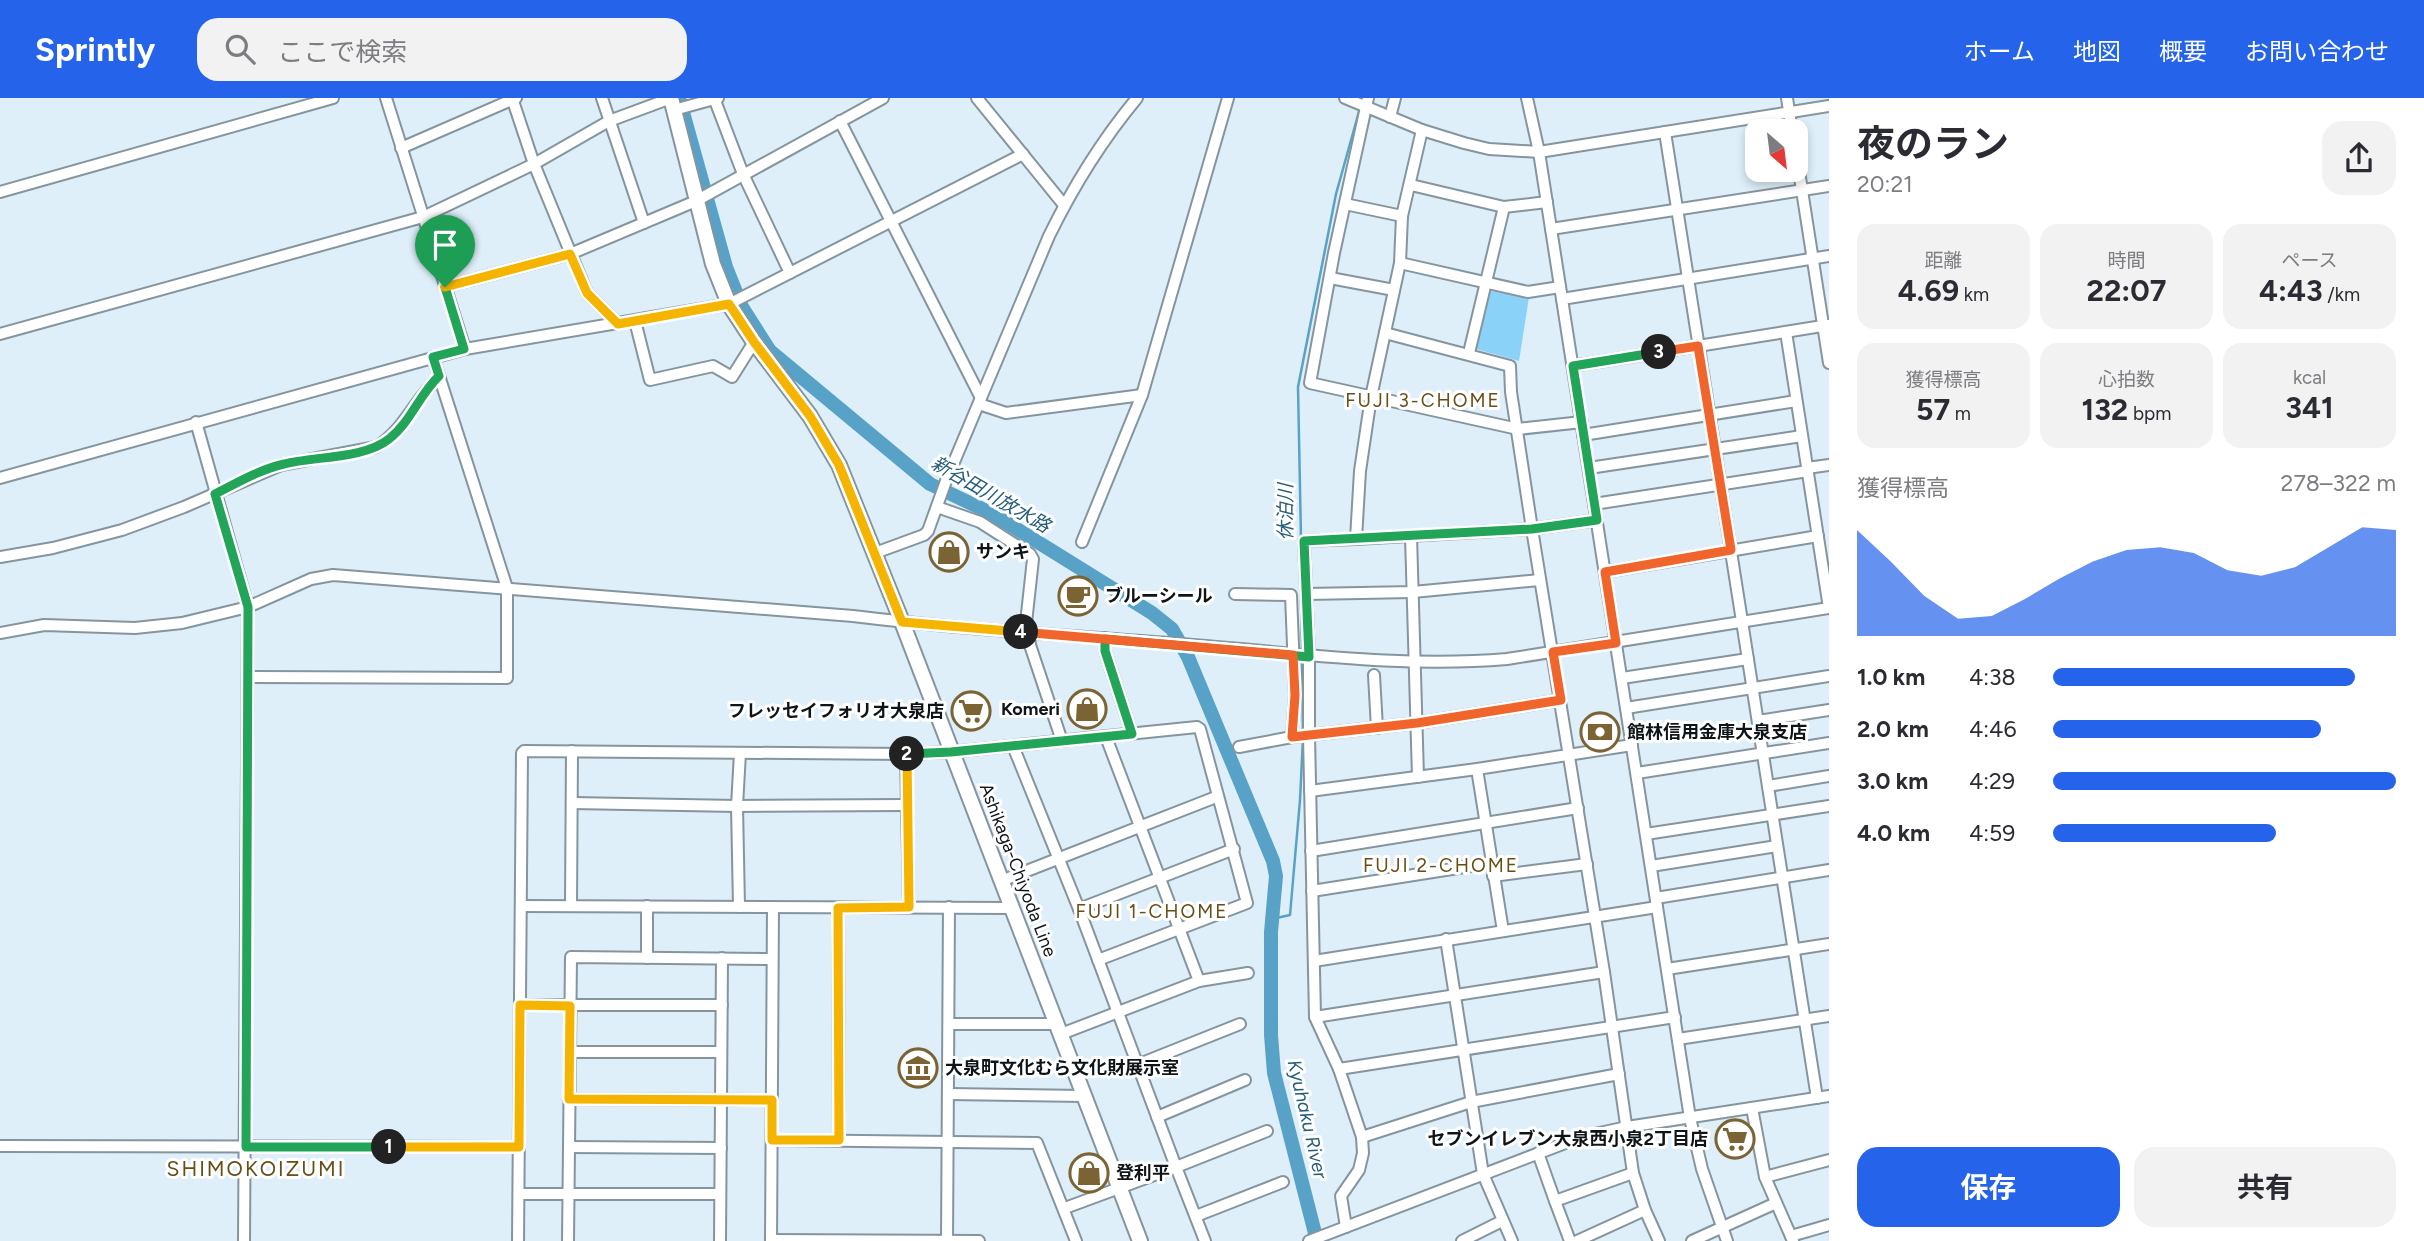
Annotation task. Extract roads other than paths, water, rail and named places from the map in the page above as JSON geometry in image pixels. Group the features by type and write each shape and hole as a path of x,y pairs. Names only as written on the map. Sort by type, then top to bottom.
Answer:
{"main road":[{"name":"Ashikaga-Chiyoda Line","path":"674,104 713,264 729,304 810,416 839,465 1140,1241"}],"street":[{"path":"0,192 333,98"},
{"path":"386,98 464,349"},
{"path":"603,98 644,223"},
{"path":"0,334 423,217 534,163 609,121 674,104 692,106 716,98 743,174 790,273"},
{"path":"445,287 570,254 644,223 699,199 883,98"},
{"path":"977,98 1064,205"},
{"path":"875,553 924,535 928,531 946,481 1064,205 1103,142 1138,98"},
{"path":"1082,542 1142,396 1227,98"},
{"path":"1390,117 1395,98"},
{"path":"1527,98 1547,202 1690,1118 1702,1169 1727,1241"},
{"path":"1787,98 1790,119"},
{"path":"401,148 514,99 534,163 587,293 618,324"},
{"path":"1581,422 1518,429 1310,383 1345,204 1356,101 1422,130 1489,149 1539,152 1829,106"},
{"path":"840,121 980,401 1006,413 1142,396"},
{"path":"1356,539 1360,471 1371,397 1399,263 1402,216 1422,130"},
{"path":"1665,132 1817,1098"},
{"path":"0,478 464,349 729,304 1023,154"},
{"path":"1801,182 1812,259 1826,326 1829,363"},
{"path":"1411,185 1504,207 1547,202"},
{"path":"1551,229 1829,186"},
{"path":"1345,204 1402,216"},
{"path":"1469,353 1504,207"},
{"path":"1562,299 1829,256"},
{"path":"1399,263 1528,292 1560,287"},
{"path":"1329,278 1394,290"},
{"path":"635,321 650,380 713,366 732,377 754,342"},
{"path":"1573,366 1826,326"},
{"path":"0,633 44,625 135,628 182,623 248,607 311,579 333,575 853,616 1302,656 1458,663 1616,643 1829,608 1786,332"},
{"path":"1385,333 1469,353 1510,366 1511,393 1570,754 1633,1173 1659,1241"},
{"path":"248,677 507,678 506,587 433,357"},
{"path":"0,557 53,548 122,530 215,494 281,464 376,447 390,439 398,430 427,387 439,376"},
{"path":"1583,435 1796,401"},
{"path":"196,422 248,607 244,1241"},
{"path":"1589,468 1802,436"},
{"path":"1594,504 1829,465"},
{"path":"939,501 979,522 1030,554 1033,559 1027,632 1062,741"},
{"path":"1292,737 1307,594 1304,541 1532,529 1597,520"},
{"path":"1411,536 1418,777"},
{"path":"1605,572 1818,536"},
{"path":"1307,594 1413,592 1540,580"},
{"path":"1235,594 1291,595 1302,656 1309,736 1315,1017 1339,1069 1362,1137 1363,1153 1359,1170 1341,1196 1346,1227"},
{"path":"1105,639 1105,651 1132,734"},
{"path":"1622,678 1748,659"},
{"path":"1374,675 1377,728"},
{"path":"1626,708 1829,677"},
{"path":"1239,747 1292,737 1417,723 1561,700"},
{"path":"1758,721 1829,710"},
{"path":"518,1241 522,753 572,751 906,754 951,752 1197,727 1200,729 1247,903 1098,960"},
{"path":"1106,737 1199,981"},
{"path":"1637,773 1829,743"},
{"path":"1310,791 1632,745"},
{"path":"1013,746 1079,909 1205,1241"},
{"path":"571,906 572,751"},
{"path":"739,906 737,806 740,753"},
{"path":"906,754 909,907"},
{"path":"1477,769 1503,931"},
{"path":"1768,786 1829,776"},
{"path":"1001,881 1216,797"},
{"path":"572,803 906,805"},
{"path":"1646,834 1829,806"},
{"path":"1311,851 1578,808"},
{"path":"1651,866 1777,846"},
{"path":"1079,909 1234,849"},
{"path":"1312,891 1490,863"},
{"path":"1493,876 1587,864"},
{"path":"1314,961 1595,916 1829,870"},
{"path":"521,906 1012,908"},
{"path":"647,906 647,958"},
{"path":"774,907 771,1240 979,1241"},
{"path":"947,1241 949,907"},
{"path":"838,908 839,1140"},
{"path":"1446,939 1483,1174 1512,1241"},
{"path":"1667,969 1829,944"},
{"path":"568,1241 571,957 772,959"},
{"path":"720,1241 722,958"},
{"path":"948,1024 1059,1029 1116,1012 1199,981 1248,972"},
{"path":"1315,1017 1604,972"},
{"path":"520,1005 722,1005"},
{"path":"1678,1039 1829,1016"},
{"path":"1339,1069 1675,1017"},
{"path":"1137,1065 1240,1024"},
{"path":"570,1052 721,1052"},
{"path":"1362,1137 1471,1102 1619,1074"},
{"path":"1157,1117 1245,1080"},
{"path":"948,1094 1084,1096"},
{"path":"1309,1241 1329,1236 1346,1227 1581,1137 1627,1127 1829,1096"},
{"path":"569,1099 772,1100"},
{"path":"1752,1108 1765,1177 1792,1238 1829,1225"},
{"path":"1065,1208 1267,1131"},
{"path":"772,1140 1037,1143 1076,1241"},
{"path":"0,1146 519,1147"},
{"path":"569,1147 721,1148"},
{"path":"1538,1153 1570,1241"},
{"path":"1765,1177 1829,1160"},
{"path":"1555,1201 1633,1173"},
{"path":"1196,1216 1283,1182"},
{"path":"519,1194 720,1194"},
{"path":"1692,1241 1776,1203"},
{"path":"1577,1241 1645,1210"},
{"path":"1462,1241 1502,1221"}],"waterway":[{"name":"新谷田川放水路","path":"679,98 726,267 742,307 770,351 930,484 991,513 1152,613 1172,629 1188,657 1273,861 1276,876 1271,932 1271,1035 1274,1073 1317,1241"},
{"name":"休泊川","path":"1301,539 1298,387 1336,194 1360,108"},
{"name":"休泊川","path":"1301,601 1302,651"},
{"name":"休泊川","path":"1302,657 1303,731"},
{"name":"休泊川","path":"1272,919 1290,915 1303,738"}],"place":[{"name":"サンキ","path":"949,552"},
{"name":"ブルーシール","path":"1078,596"},
{"name":"Komeri","path":"1087,709"},
{"name":"フレッセイフォリオ大泉店","path":"971,711"},
{"name":"館林信用金庫大泉支店","path":"1600,732"},
{"name":"大泉町文化むら文化財展示室","path":"918,1068"},
{"name":"セブンイレブン大泉西小泉2丁目店","path":"1735,1139"},
{"name":"登利平","path":"1089,1173"}],"district":[{"name":"FUJI 3-CHOME","path":"1423,400"},
{"name":"FUJI 2-CHOME","path":"1441,865"},
{"name":"FUJI 1-CHOME","path":"1152,911"},
{"name":"SHIMOKOIZUMI","path":"256,1169"}],"water label":[{"name":"Kyuhaku River","path":"1308,1119"}]}
